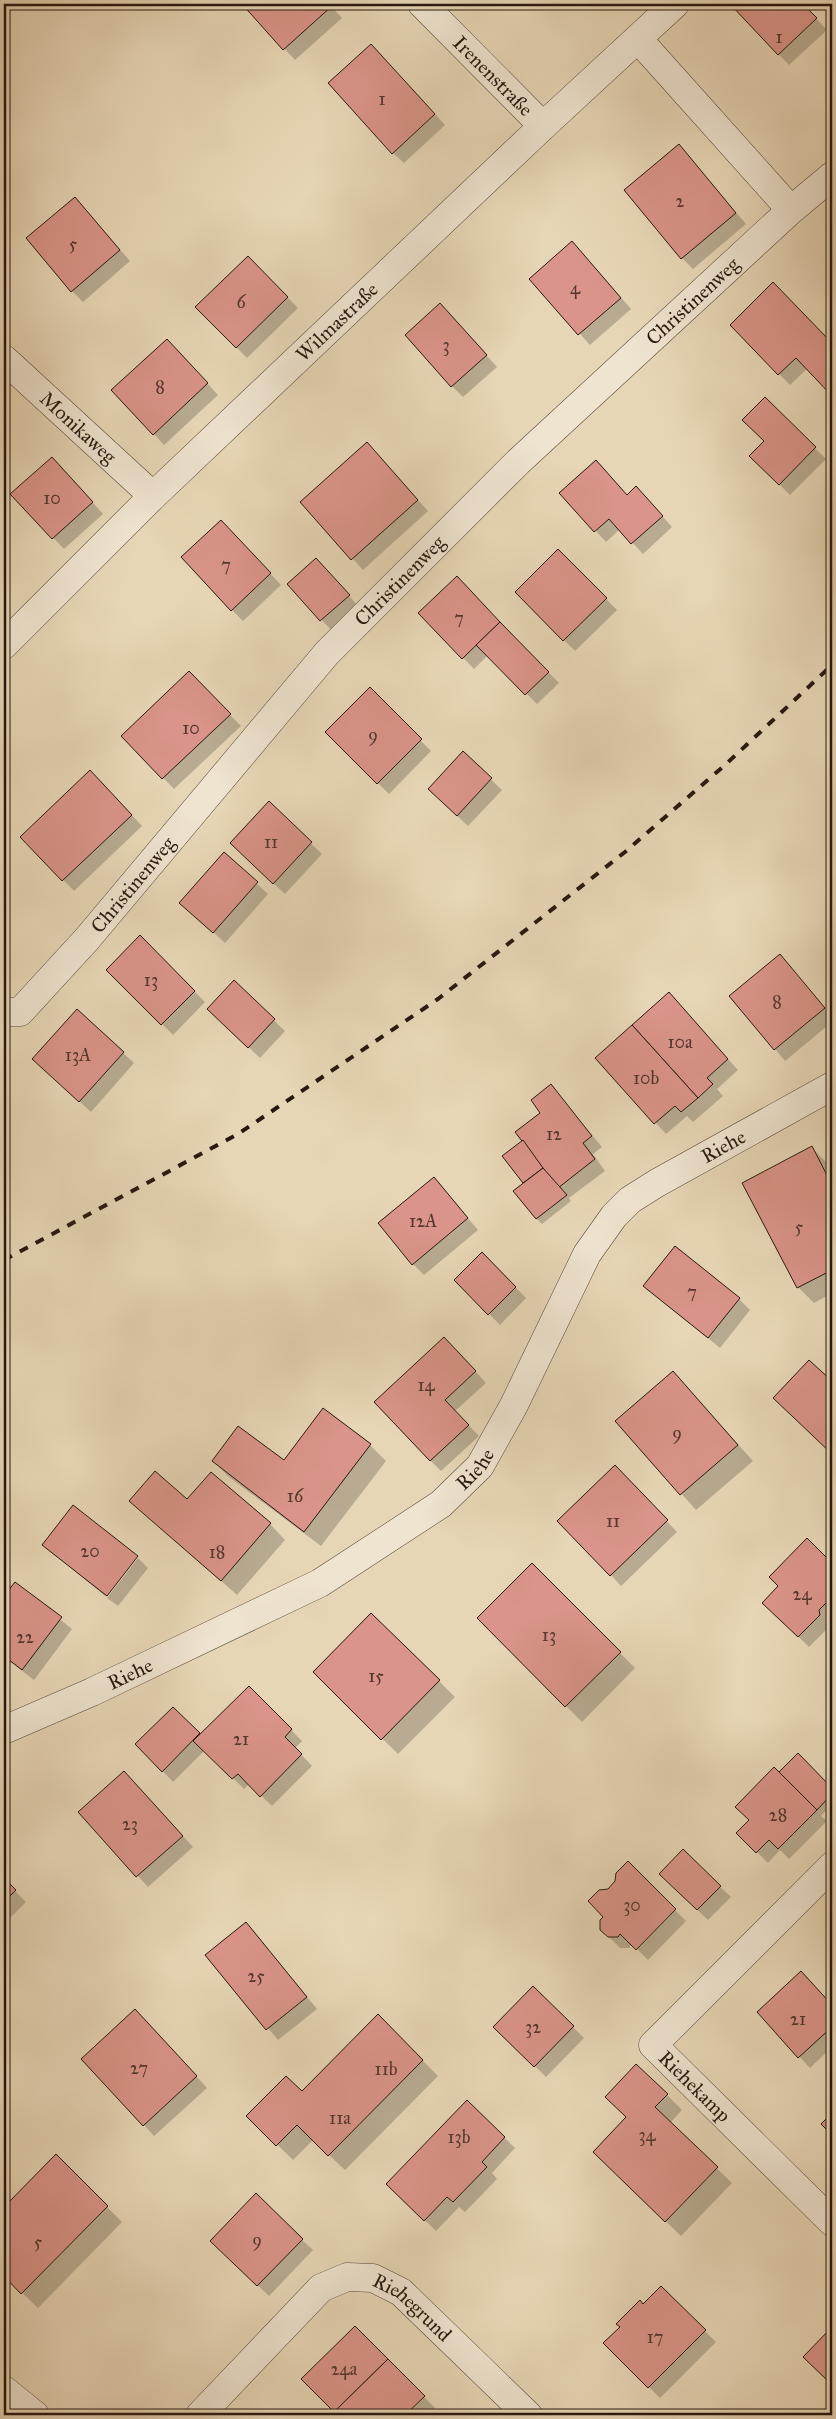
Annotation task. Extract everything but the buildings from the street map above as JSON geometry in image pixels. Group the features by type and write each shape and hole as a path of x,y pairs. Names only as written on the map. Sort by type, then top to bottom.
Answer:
{"street":[{"name":"Irenenstraße","path":"422,4 543,126"},
{"name":"Wilmastraße","path":"4,645 152,496 543,126 675,4"},
{"path":"638,39 791,210"},
{"name":"Christinenweg","path":"4,1012 20,1012 88,939 327,653 518,462 791,210 832,176"},
{"name":"Monikaweg","path":"4,359 152,496"},
{"name":"Riehe","path":"4,1730 92,1692 320,1583 441,1504 480,1466 514,1406 587,1254 614,1216 630,1200 832,1086"},
{"name":"Riehekamp","path":"832,1866 654,2045 832,2222"},
{"name":"Riehegrund","path":"200,2415 321,2288 347,2277 373,2278 401,2292 528,2415"},
{"path":"4,2390 35,2415"}],"railway":[{"path":"4,1260 238,1134 438,999 625,852 725,765 832,665"}]}
